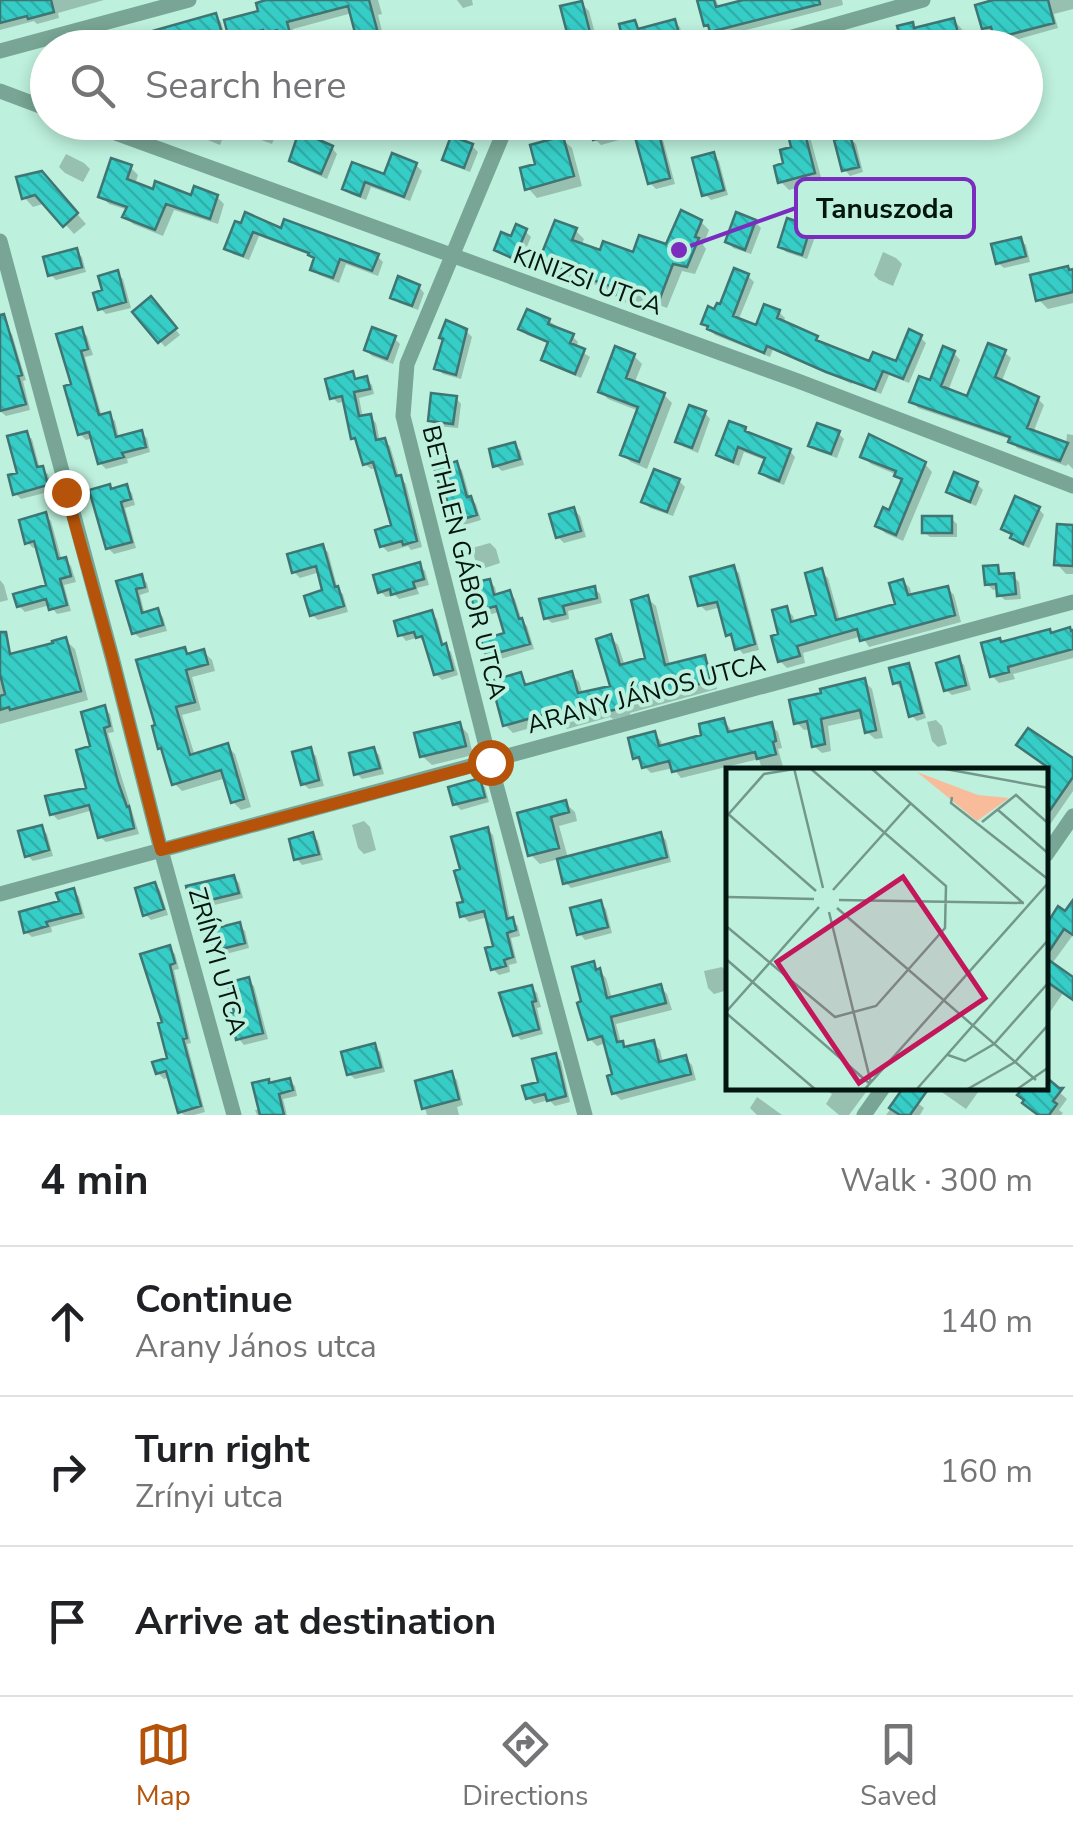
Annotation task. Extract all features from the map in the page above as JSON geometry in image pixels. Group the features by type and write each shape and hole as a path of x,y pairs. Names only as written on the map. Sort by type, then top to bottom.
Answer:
{"street":[{"path":"78,30 189,0"},
{"path":"816,30 923,0"},
{"path":"0,51 30,43"},
{"path":"0,91 30,102"},
{"name":"KINIZSI UTCA","path":"134,140 1073,486"},
{"name":"BETHLEN GÁBOR UTCA","path":"501,140 407,364 403,416 585,1115"},
{"name":"ZRÍNYI UTCA","path":"0,241 234,1115"},
{"name":"ARANY JÁNOS UTCA","path":"0,894 1073,602"},
{"path":"1048,852 1073,816"},
{"path":"864,1115 883,1090"}],"building":[{"path":"0,0 51,0 54,12 0,23"},
{"path":"369,0 377,30 354,30 348,6 287,22 289,30 227,30 224,20 258,11 256,3"},
{"path":"697,0 714,0 716,7 743,0 819,0 820,4 718,30 704,26"},
{"path":"993,0 1048,0 1054,23 1027,30 982,29 975,5"},
{"path":"582,1 589,30 566,30 560,6"},
{"path":"216,13 221,30 156,30"},
{"path":"954,18 957,30 898,30 897,26 913,22 914,28"},
{"path":"675,19 678,30 620,30 619,24 635,20 638,29"},
{"path":"296,140 319,140 333,146 321,174 289,161"},
{"path":"450,140 473,144 464,168 442,160"},
{"path":"564,140 574,176 525,190 520,168 535,164 530,145"},
{"path":"636,140 660,140 670,178 648,184"},
{"path":"789,140 807,140 815,173 778,183 774,166 783,163 780,150 791,147"},
{"path":"834,140 851,140 859,167 842,171"},
{"path":"714,152 724,190 702,196 692,158"},
{"path":"392,153 417,163 404,197 365,182 360,196 342,189 352,162 384,174"},
{"path":"111,158 132,165 127,179 153,189 155,181 191,195 194,186 218,195 210,219 166,204 155,230 122,217 127,207 98,197"},
{"path":"42,171 78,213 63,227 35,195 22,199 16,177"},
{"path":"681,210 702,220 695,237 699,238 687,267 673,264 659,301 635,292 632,301 608,292 610,286 538,263 555,220 577,228 572,240 600,250 603,241 633,252 639,235 666,244"},
{"path":"245,212 281,228 284,219 379,254 372,271 340,259 333,278 310,270 314,258 309,253 253,232 243,256 224,249 235,221 241,223"},
{"path":"736,212 756,220 745,250 725,242"},
{"path":"787,218 811,226 802,255 778,247"},
{"path":"516,224 527,229 514,259 494,250 501,232 511,236"},
{"path":"1021,237 1026,256 996,264 991,244"},
{"path":"77,248 82,267 48,276 43,257"},
{"path":"1068,266 1073,269 1073,292 1036,301 1030,275"},
{"path":"734,268 749,274 733,316 756,325 764,304 780,310 777,318 818,336 816,340 869,361 873,352 896,361 909,329 922,335 903,379 883,371 875,390 767,346 764,353 707,329 701,324 708,306 714,309 720,304"},
{"path":"118,270 126,302 98,310 93,293 102,290 98,276"},
{"path":"398,276 420,285 412,306 390,298"},
{"path":"151,296 177,328 158,343 132,312"},
{"path":"527,309 550,319 548,324 574,334 570,343 585,349 575,374 541,360 548,342 518,329"},
{"path":"4,314 22,375 18,376 26,404 0,411 0,315"},
{"path":"446,320 467,329 456,375 434,369"},
{"path":"82,327 88,349 81,351 99,415 110,412 116,437 142,430 146,447 98,464 89,432 78,435 64,386 71,384 56,334"},
{"path":"372,327 396,336 387,359 364,350"},
{"path":"988,343 1006,350 995,377 1039,397 1027,428 1068,443 1060,461 1008,442 1010,437 909,402 919,376 930,380 943,346 955,351 941,386 967,396"},
{"path":"615,346 635,354 626,378 665,393 639,462 620,455 638,407 598,392"},
{"path":"353,371 355,379 367,376 370,389 354,392 359,416 371,414 376,440 385,438 396,476 401,475 417,541 380,547 375,530 391,525 373,462 363,465 355,438 351,439 342,396 330,399 325,379"},
{"path":"431,393 457,396 453,424 428,421"},
{"path":"689,405 706,411 692,448 675,442"},
{"path":"729,421 791,449 779,481 759,473 765,458 738,447 733,462 716,455"},
{"path":"817,423 840,431 831,454 808,446"},
{"path":"27,431 37,467 43,466 48,485 13,495 8,475 17,473 7,436"},
{"path":"869,434 926,462 896,535 875,526 883,507 889,510 902,479 894,476 896,471 860,457"},
{"path":"515,442 520,459 493,467 489,449"},
{"path":"445,454 448,464 457,461 467,497 471,496 477,515 453,522 431,458"},
{"path":"654,469 680,479 667,512 641,502"},
{"path":"954,472 978,482 970,502 946,492"},
{"path":"110,484 111,489 127,484 131,499 121,502 132,542 106,549 89,490"},
{"path":"1015,496 1040,507 1023,544 1001,529"},
{"path":"574,507 581,531 556,538 549,514"},
{"path":"46,512 58,559 66,557 71,576 60,579 67,605 49,610 46,599 17,607 13,594 46,585 34,541 25,544 19,520"},
{"path":"922,516 952,516 952,533 922,533"},
{"path":"1057,524 1073,525 1073,566 1054,565"},
{"path":"323,544 344,606 310,616 304,596 322,590 316,566 292,573 287,554"},
{"path":"420,562 424,579 413,582 415,588 391,595 390,589 378,593 373,575"},
{"path":"734,565 755,644 735,650 731,634 726,636 717,602 698,606 690,577"},
{"path":"998,565 999,574 1014,573 1016,594 997,596 996,584 985,585 983,566"},
{"path":"822,568 836,620 895,604 889,583 903,579 908,595 948,586 955,615 860,641 857,629 797,646 800,656 778,662 771,636 778,634 772,610 787,606 791,622 816,615 805,573"},
{"path":"142,574 145,587 136,589 142,613 158,608 163,625 132,634 116,581"},
{"path":"490,579 494,595 510,590 530,644 486,656 481,640 504,633 496,606 475,612 469,589 478,587 476,582"},
{"path":"595,586 597,598 563,606 565,614 544,619 539,599"},
{"path":"648,595 665,665 705,655 711,681 651,696 623,705 624,708 603,712 602,709 556,722 553,712 503,726 491,681 521,672 525,685 572,671 578,693 610,686 596,639 611,634 620,665 645,658 631,600"},
{"path":"432,610 453,670 434,675 422,636 416,638 414,632 398,636 394,621"},
{"path":"1070,627 1073,649 1008,667 1009,672 990,677 981,643"},
{"path":"0,632 6,632 10,654 66,637 81,691 0,710 0,696 5,694 0,674"},
{"path":"185,647 187,654 204,649 208,664 186,670 195,702 176,707 190,755 228,743 244,799 231,803 221,770 172,785 161,748 158,749 136,660"},
{"path":"959,656 966,685 944,691 936,663"},
{"path":"909,663 922,713 909,717 900,682 893,684 889,668"},
{"path":"865,678 876,730 865,733 860,710 821,719 825,744 812,747 807,721 794,724 789,700"},
{"path":"105,705 110,726 104,728 134,828 98,838 89,805 50,815 45,796 86,788 76,750 90,746 81,712"},
{"path":"724,718 728,732 772,722 776,754 757,759 755,752 672,772 669,761 642,768 639,757 633,759 628,738 655,731 659,746 701,735 699,724"},
{"path":"460,722 466,746 420,757 414,733"},
{"path":"1028,728 1073,758 1073,777 1048,813 1048,768 1016,745"},
{"path":"311,747 319,780 301,785 292,752"},
{"path":"374,747 380,768 354,775 349,753"},
{"path":"480,778 485,797 453,805 448,787"},
{"path":"566,800 569,812 551,817 559,848 528,856 517,813"},
{"path":"42,825 49,850 25,857 18,831"},
{"path":"488,827 507,919 513,917 516,930 507,933 513,957 504,960 506,966 491,970 485,948 493,946 484,911 460,917 457,903 463,902 454,871 460,869 451,837"},
{"path":"313,832 319,854 294,860 289,839"},
{"path":"661,832 667,857 563,884 557,859"},
{"path":"234,875 239,893 190,905 186,886"},
{"path":"155,882 164,909 143,916 135,888"},
{"path":"74,888 81,913 46,922 48,926 24,933 19,912 59,901 56,893"},
{"path":"601,900 608,927 577,935 570,908"},
{"path":"1073,900 1073,935 1064,929 1048,953 1048,922 1058,906 1065,911"},
{"path":"240,922 245,943 214,951 209,930"},
{"path":"170,945 175,963 170,965 187,1038 183,1039 201,1106 178,1113 166,1071 156,1074 152,1062 167,1058 158,1023 162,1022 140,954"},
{"path":"1048,959 1073,977 1073,1000 1048,982"},
{"path":"594,961 596,970 600,968 607,998 661,984 666,1003 611,1017 617,1042 623,1041 624,1047 654,1040 659,1062 686,1055 691,1074 612,1094 607,1076 612,1074 602,1036 588,1040 572,967"},
{"path":"249,977 263,1033 236,1040 227,983"},
{"path":"532,985 539,1029 513,1036 499,993"},
{"path":"375,1043 381,1067 347,1075 341,1052"},
{"path":"556,1053 566,1096 547,1101 545,1094 526,1099 522,1086 538,1082 532,1059"},
{"path":"452,1071 459,1099 422,1109 415,1081"},
{"path":"290,1078 293,1090 279,1094 284,1115 260,1115 252,1083"},
{"path":"1048,1079 1063,1088 1049,1115 1038,1115 1017,1095 1021,1090 1048,1090"},
{"path":"902,1090 928,1090 910,1115 900,1115 889,1108"}],"place":[{"name":"Tanuszoda","path":"679,250"}],"route":[{"path":"66,492 161,850 490,762"}]}
